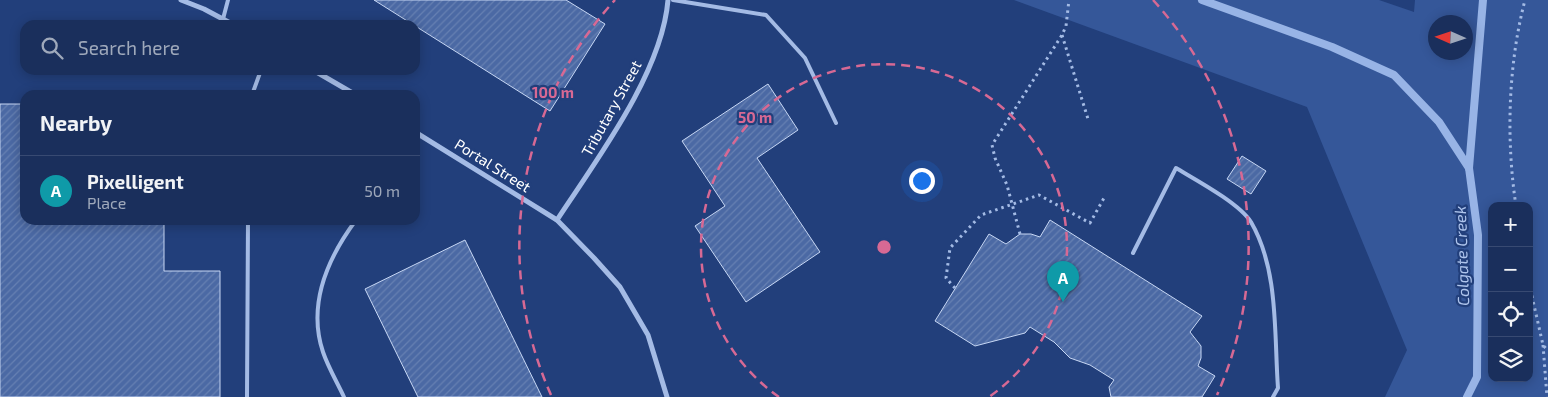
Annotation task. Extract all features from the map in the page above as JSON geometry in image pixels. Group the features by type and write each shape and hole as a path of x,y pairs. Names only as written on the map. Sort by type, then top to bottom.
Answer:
{"street":[{"path":"181,0 223,19"},
{"name":"Tributary Street","path":"557,220 602,152 640,86 661,34 668,0"},
{"path":"322,75 347,90"},
{"name":"Portal Street","path":"420,137 557,220 620,287 648,335 666,397"}],"lane":[{"path":"223,19 228,0"},
{"path":"673,0 766,15 805,58 836,123"},
{"path":"254,90 259,75"},
{"path":"1132,253 1176,168 1217,192 1250,221 1267,259 1278,388 1273,397"},
{"path":"248,225 248,397"},
{"path":"344,397 323,352 317,328 318,300 323,275 342,238 352,225"}],"path":[{"path":"1020,234 992,145 1062,35 1066,26 1069,0"},
{"path":"1516,202 1512,138 1512,86 1520,17 1525,0"},
{"path":"1062,35 1088,119"},
{"path":"955,288 946,278 950,248 982,215 1039,195 1090,223 1104,198"},
{"path":"1531,292 1543,344 1548,397"},
{"path":"1543,344 1548,351"}],"shaded area":[{"path":"1014,0 1379,0 1414,12 1415,0 1548,0 1548,397 1385,397 1407,350 1307,107"}],"building":[{"path":"374,0 566,0 605,24 550,111 420,29 420,20 406,20"},
{"path":"768,84 798,130 757,158 820,252 746,302 695,226 725,206 682,141"},
{"path":"0,104 20,104 20,225 164,225 164,271 220,271 220,397 0,397"},
{"path":"1242,156 1266,171 1251,194 1227,179"},
{"path":"1050,220 1202,316 1190,332 1201,346 1201,358 1198,366 1215,376 1202,397 1111,397 1109,387 1114,380 1090,365 1070,358 1054,342 1030,327 1025,333 975,346 935,321 989,234 1006,244 1020,234 1031,234 1040,237"},
{"path":"465,240 542,397 418,397 365,289"}],"waterway":[{"name":"Colgate Creek","path":"1202,0 1332,47 1394,75 1439,122 1469,168 1478,235 1477,377 1467,397"},
{"path":"1469,168 1483,0"}],"place":[{"name":"Pixelligent","path":"1063,302"}]}
